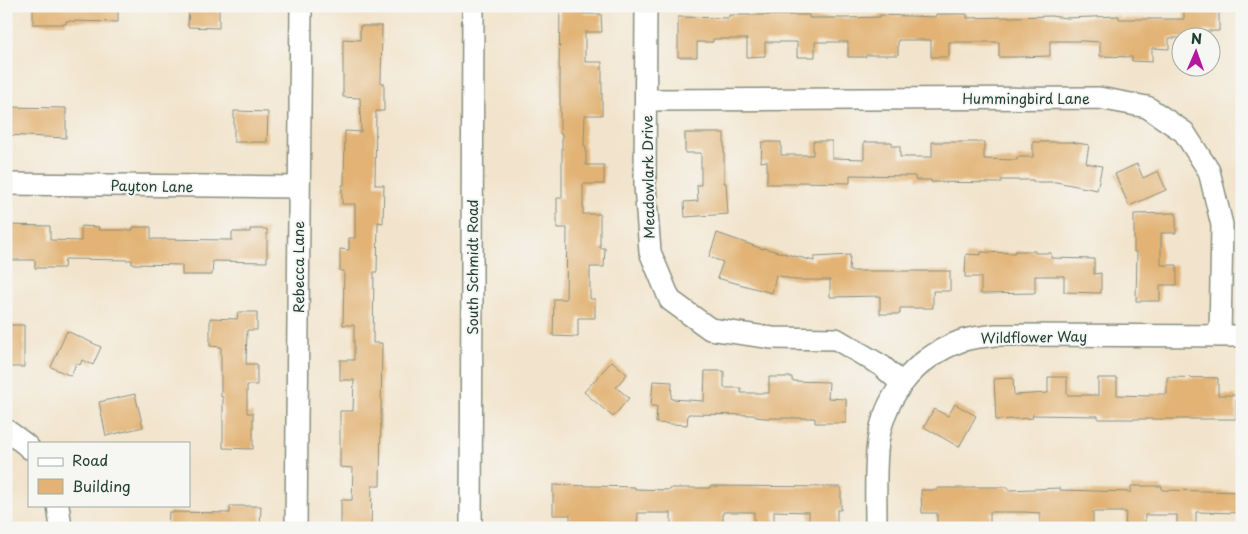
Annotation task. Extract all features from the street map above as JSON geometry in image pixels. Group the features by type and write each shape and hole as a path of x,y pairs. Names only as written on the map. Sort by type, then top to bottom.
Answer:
{"street":[{"name":"Rebecca Lane","path":"296,528 301,6"},
{"name":"South Schmidt Road","path":"471,528 473,6"},
{"name":"Meadowlark Drive","path":"646,6 645,186 650,252 670,300 710,329 772,338 836,338 882,366 901,383"},
{"name":"Hummingbird Lane","path":"646,100 1100,98 1148,107 1184,132 1209,171 1222,226 1220,336"},
{"name":"Payton Lane","path":"6,184 299,187"},
{"name":"Wildflower Way","path":"876,528 877,450 880,427 888,406 901,383 919,365 942,351 962,341 995,335 1242,336"},
{"path":"6,430 28,447"},
{"path":"58,506 61,528"}],"building":[{"path":"33,6 118,6 118,22 66,21 66,24 33,24"},
{"path":"189,6 219,6 219,28 188,27"},
{"path":"560,6 584,6 584,14 601,14 602,32 585,32 585,62 602,62 602,115 585,115 584,146 586,146 586,165 604,165 604,184 583,184 583,214 600,214 600,248 605,248 604,267 590,267 590,299 595,299 595,318 578,318 578,337 553,336 554,299 566,299 567,228 557,228 557,198 562,198 562,134 560,134 559,76"},
{"path":"1184,6 1219,8 1219,28 1170,28 1169,49 1152,48 1152,62 1132,61 1132,57 1100,56 1100,42 1084,41 1050,41 1050,56 1018,57 999,57 999,42 949,42 949,57 931,57 931,40 898,40 898,55 848,57 848,42 815,42 815,57 797,57 797,42 765,42 765,56 747,57 747,39 713,39 713,42 697,42 697,57 678,57 678,17 729,18 729,15 809,15 809,18 847,18 880,17 880,15 936,17 936,14 967,14 967,18 1119,16 1119,19 1184,19"},
{"path":"360,26 382,26 381,83 384,83 384,111 376,111 375,185 384,185 383,223 378,222 377,272 374,272 373,343 382,343 380,486 372,486 371,528 341,528 341,500 352,500 353,468 340,467 340,411 353,411 354,380 340,380 340,360 354,360 354,325 343,325 344,271 340,271 340,249 349,250 349,238 355,238 355,204 342,204 342,185 344,185 345,131 361,132 360,98 343,97 343,39 360,40"},
{"path":"6,107 66,108 66,138 6,135"},
{"path":"234,111 268,112 267,142 234,142"},
{"path":"685,133 724,133 724,183 726,183 728,214 685,217 684,202 698,201 697,185 701,185 701,153 685,153"},
{"path":"813,141 832,141 832,158 864,159 864,142 892,142 892,146 900,146 900,157 932,157 932,142 984,142 984,159 1017,160 1017,157 1033,157 1033,142 1071,142 1089,145 1086,163 1102,166 1097,190 1056,182 1033,182 1033,180 1001,180 1001,183 931,182 931,180 915,180 915,176 850,175 850,183 798,182 798,184 767,184 767,161 761,162 762,142 781,142 781,155 813,155"},
{"path":"1137,164 1143,178 1158,171 1166,190 1129,206 1115,174"},
{"path":"1176,213 1176,233 1161,233 1161,265 1177,265 1177,285 1160,285 1160,301 1136,301 1137,252 1134,252 1134,214"},
{"path":"6,225 50,226 50,240 81,241 81,226 99,227 98,230 133,230 133,227 151,227 151,239 232,240 232,232 250,232 250,229 267,229 267,262 213,261 212,275 182,275 182,265 132,264 132,260 65,259 64,268 35,268 35,260 6,260"},
{"path":"717,233 763,249 814,261 814,257 850,255 849,271 950,271 950,291 933,291 933,308 900,308 900,314 880,314 880,296 830,297 830,280 795,280 776,275 772,293 717,278 723,262 709,257"},
{"path":"1015,251 1051,253 1051,258 1094,259 1094,274 1101,273 1101,293 1064,292 1064,276 1035,276 1035,293 981,294 981,277 965,277 966,254 981,255 981,252 1015,253"},
{"path":"238,312 257,312 257,330 247,330 246,364 257,364 257,385 247,385 247,413 253,413 253,449 223,448 221,347 210,346 210,318 237,319"},
{"path":"6,325 24,325 24,367 6,367"},
{"path":"67,331 101,347 93,365 82,360 80,365 76,363 71,376 51,367"},
{"path":"612,361 627,374 616,387 629,398 613,417 584,392"},
{"path":"705,371 724,371 724,388 741,388 741,393 769,393 769,377 792,377 792,381 829,382 828,398 846,399 846,423 815,423 815,418 764,418 756,417 756,415 688,414 687,425 656,423 657,406 651,406 653,381 672,382 671,399 704,401"},
{"path":"1048,377 1067,377 1067,395 1098,395 1098,378 1117,378 1117,395 1149,396 1149,394 1167,394 1167,377 1218,378 1218,395 1236,395 1236,419 1098,419 1098,416 1032,415 1033,418 996,420 994,379 1013,378 1014,395 1048,393"},
{"path":"135,394 143,427 106,436 99,402"},
{"path":"955,404 976,416 959,447 924,427 934,409 948,416"},
{"path":"553,485 635,487 635,489 670,490 671,488 710,488 710,486 841,487 841,510 837,510 837,524 828,524 828,528 809,528 809,512 774,511 774,528 754,528 754,512 723,512 723,528 671,528 671,513 638,513 637,528 618,528 618,524 590,524 590,528 570,528 570,515 553,515"},
{"path":"1131,486 1162,486 1162,490 1242,492 1242,513 1196,512 1196,528 1177,528 1177,515 1145,515 1145,528 1125,528 1126,512 1093,512 1093,528 1040,528 1040,513 990,512 990,528 937,528 937,513 922,513 921,490 1008,487 1008,490 1060,488 1060,490 1131,492"},
{"path":"230,506 261,506 260,528 168,528 169,512 230,513"}]}
